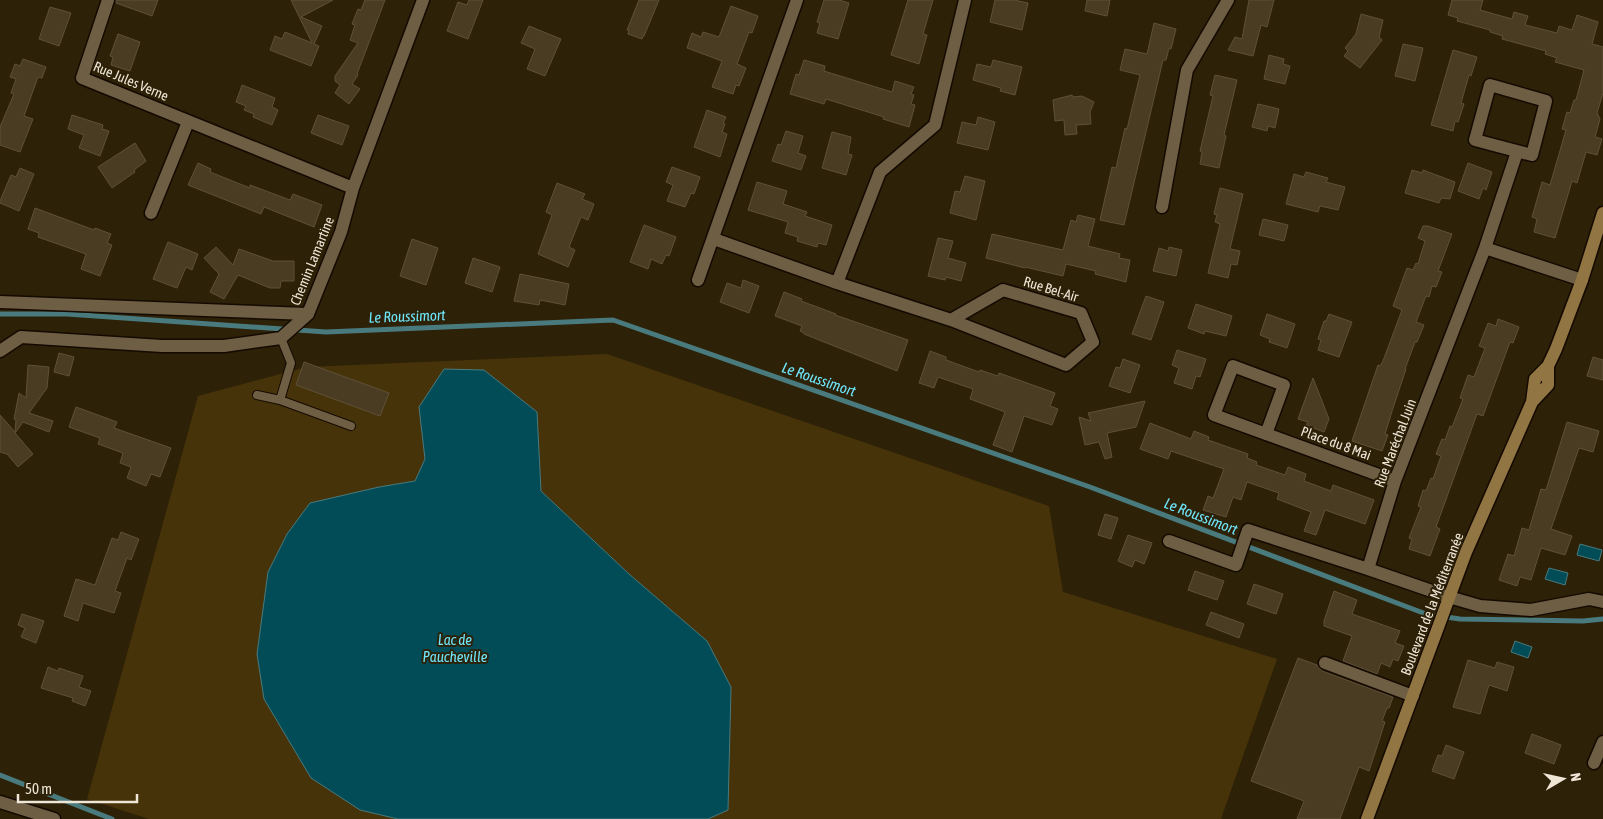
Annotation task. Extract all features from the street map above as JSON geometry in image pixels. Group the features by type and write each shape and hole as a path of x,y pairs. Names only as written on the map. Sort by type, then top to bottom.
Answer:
{"main road":[{"name":"Boulevard de la Méditerranée","path":"1367,819 1447,602 1486,506 1532,402 1535,379 1548,366 1556,349 1582,280 1603,213"}],"street":[{"name":"Rue Jules Verne","path":"108,0 82,78 353,188"},
{"name":"Chemin Lamartine","path":"280,338 308,314 341,232 353,188 423,0"},
{"path":"698,280 797,0"},
{"path":"837,283 880,172 936,125 965,0"},
{"path":"1162,207 1187,70 1228,0"},
{"path":"1490,85 1546,101 1532,155 1517,152 1475,140 1490,85"},
{"path":"151,213 188,122"},
{"name":"Rue Maréchal Juin","path":"1368,569 1395,481 1485,248 1517,152"},
{"name":"Rue Bel-Air","path":"714,238 837,283 951,320 1066,365 1093,342 1081,314 1003,290 951,320"},
{"path":"1485,248 1582,280"},
{"path":"0,302 308,314"},
{"path":"0,352 21,337 162,346 224,346 280,338"},
{"name":"Place du 8 Mai","path":"1266,434 1284,385 1233,366 1214,416 1395,481"},
{"path":"1168,541 1236,565 1248,530 1368,569 1447,602 1530,610 1589,599 1603,602"},
{"path":"1325,663 1413,696"},
{"path":"1594,763 1603,742"},
{"path":"0,802 54,819"}],"lane":[{"path":"280,338 291,363 280,400"},
{"path":"257,394 280,400 351,426"}],"shaded area":[{"path":"607,354 1049,506 1063,592 1277,659 1221,819 708,819 728,809 731,687 707,641 629,574 541,491 537,411 420,407 425,459 415,481 379,487 360,810 398,819 149,819 87,799 198,396 307,367"}],"water":[{"name":"Lac de Paucheville","path":"444,369 484,370 537,412 541,491 629,574 707,641 731,687 728,810 708,819 398,819 360,810 311,778 264,699 257,654 268,572 287,534 310,503 379,487 415,481 425,459 419,407"},
{"path":"1580,544 1602,550 1599,561 1577,555"},
{"path":"1549,568 1568,573 1565,585 1545,579"},
{"path":"1515,641 1532,647 1528,658 1511,652"}],"building":[{"path":"116,0 158,0 152,16 116,3"},
{"path":"291,0 333,0 301,17 322,26 314,44 319,46 311,66 270,50 275,36 282,39 285,32 312,43"},
{"path":"365,0 385,0 358,75 352,84 360,89 349,104 335,93 340,85 335,81 335,76 358,43 350,40 355,25 352,24 358,9 361,10"},
{"path":"469,0 483,0 468,39 447,31 458,2 467,5"},
{"path":"639,0 659,0 642,39 628,34 629,30 627,30"},
{"path":"824,0 839,0 849,3 838,39 817,33 820,23 817,22"},
{"path":"908,0 933,0 923,34 927,35 919,64 891,55"},
{"path":"995,0 1014,0 1028,3 1022,30 990,22"},
{"path":"1087,0 1110,0 1107,16 1085,11"},
{"path":"1249,0 1274,0 1267,27 1261,25 1253,56 1228,50 1235,37 1242,39"},
{"path":"1452,0 1483,0 1480,10 1512,19 1514,12 1528,16 1525,25 1557,33 1559,26 1572,30 1577,15 1598,22 1592,44 1603,47 1603,93 1597,113 1600,119 1595,137 1602,139 1597,155 1586,152 1577,183 1572,181 1555,238 1534,232 1537,219 1532,217 1542,182 1550,185 1566,130 1562,129 1567,112 1570,113 1574,100 1576,100 1584,70 1555,62 1557,58 1545,54 1546,51 1502,39 1503,36 1490,32 1490,30 1457,21 1458,18 1448,15"},
{"path":"731,6 758,16 752,33 749,32 737,64 746,68 739,86 736,85 733,94 712,87 722,61 687,48 692,33 701,37 703,32 719,37"},
{"path":"50,7 71,13 59,46 39,39"},
{"path":"1361,14 1383,20 1379,37 1382,40 1360,68 1344,56 1348,51 1345,48 1356,34"},
{"path":"1154,23 1176,29 1171,49 1169,48 1166,60 1163,60 1124,225 1100,220 1112,167 1116,168 1140,75 1120,70 1125,49 1147,54"},
{"path":"529,26 561,39 545,76 527,69 535,49 521,43"},
{"path":"118,34 140,42 130,71 111,65 113,57 110,56"},
{"path":"1403,44 1423,48 1415,81 1395,76"},
{"path":"1453,50 1477,57 1471,76 1469,75 1461,103 1464,104 1458,122 1455,121 1453,131 1431,125"},
{"path":"1269,55 1284,59 1283,64 1290,66 1285,84 1264,79"},
{"path":"23,59 46,67 42,78 38,77 24,116 33,119 20,152 0,145 0,127 14,94 11,93 16,79 10,77 15,64 20,66"},
{"path":"804,60 825,66 824,71 892,92 895,81 914,87 911,94 914,95 911,104 915,105 909,127 826,99 824,104 790,94 796,74 799,75"},
{"path":"993,60 1022,67 1015,95 1000,91 1001,88 973,80 977,64 991,67"},
{"path":"1215,75 1237,80 1224,135 1226,136 1219,168 1200,164 1202,152 1200,151 1213,96 1210,95"},
{"path":"242,85 275,98 272,107 278,110 272,125 253,117 254,114 244,110 246,106 236,102"},
{"path":"1072,95 1073,97 1082,96 1094,102 1090,112 1091,124 1076,125 1077,134 1065,135 1064,120 1055,121 1053,100"},
{"path":"1258,104 1279,109 1275,128 1268,126 1267,131 1252,127"},
{"path":"707,110 726,117 722,132 727,134 720,157 694,147"},
{"path":"72,115 103,125 102,129 109,131 100,156 79,148 84,135 68,129"},
{"path":"318,115 349,126 342,145 311,133"},
{"path":"978,117 995,122 988,150 957,143 962,122 976,125"},
{"path":"786,131 803,136 798,153 806,156 801,170 772,161 778,144 781,145"},
{"path":"832,132 851,137 848,154 852,155 846,175 822,168"},
{"path":"135,143 146,161 134,170 135,172 112,188 98,167"},
{"path":"198,163 211,169 210,172 250,188 250,185 290,200 293,194 322,205 314,227 264,207 261,214 188,185"},
{"path":"1468,163 1492,172 1486,190 1483,188 1479,199 1458,191"},
{"path":"672,167 700,177 694,194 691,193 685,207 667,201 673,185 666,182"},
{"path":"20,168 34,174 19,211 0,203 0,201 11,175 16,177"},
{"path":"1412,170 1422,173 1423,170 1455,182 1450,199 1441,198 1439,203 1405,193"},
{"path":"1306,172 1328,178 1326,182 1345,187 1338,210 1320,206 1318,212 1286,204 1294,174 1304,177"},
{"path":"965,176 985,181 976,220 950,213 955,191 960,192"},
{"path":"757,182 787,191 783,204 807,212 805,216 832,225 826,245 818,243 817,247 797,241 798,237 785,233 788,222 748,210"},
{"path":"557,183 585,194 582,199 594,204 588,220 581,217 569,247 575,250 568,267 538,254 552,215 546,212"},
{"path":"1220,188 1243,194 1230,249 1240,251 1237,265 1231,264 1228,278 1208,273 1220,224 1215,222 1217,215 1214,214"},
{"path":"35,208 94,230 95,228 111,234 107,243 112,245 100,276 81,269 86,254 38,237 39,233 28,229"},
{"path":"1078,215 1095,219 1088,246 1120,254 1119,258 1130,260 1126,282 1095,274 1096,271 1066,264 1063,276 986,258 992,234 1063,250 1071,220 1076,222"},
{"path":"1263,219 1288,225 1284,241 1259,235"},
{"path":"644,225 676,237 669,256 666,255 662,264 651,259 648,269 630,262"},
{"path":"1423,226 1452,234 1438,271 1442,272 1436,287 1432,286 1429,297 1426,296 1416,322 1424,325 1417,342 1415,342 1405,369 1385,434 1388,435 1382,451 1352,441 1378,365 1380,366 1383,361 1402,310 1393,306 1407,268 1413,270 1416,263 1418,264 1425,241 1418,238"},
{"path":"938,238 953,241 948,258 966,263 961,281 946,277 945,280 928,276"},
{"path":"412,239 438,248 426,285 400,276"},
{"path":"168,242 198,254 192,270 186,267 177,288 153,279"},
{"path":"216,247 233,265 239,249 273,261 294,261 294,281 281,281 280,288 270,288 238,275 224,299 210,292 219,274 204,258"},
{"path":"1169,247 1182,250 1176,276 1153,271 1159,248 1168,251"},
{"path":"473,258 500,267 492,292 465,283"},
{"path":"520,274 569,284 565,305 540,300 539,305 514,301"},
{"path":"743,280 759,286 749,313 720,302 727,283 741,288"},
{"path":"784,292 835,315 908,340 897,371 804,334 800,331 802,326 775,316"},
{"path":"1146,296 1164,302 1151,340 1132,334"},
{"path":"1196,304 1232,316 1226,336 1205,331 1204,334 1188,328"},
{"path":"1267,314 1295,324 1287,348 1269,342 1270,339 1260,335"},
{"path":"1329,314 1352,322 1339,357 1318,350 1321,340 1318,339 1324,321 1326,321"},
{"path":"1498,319 1519,327 1513,343 1510,342 1483,416 1477,414 1436,527 1440,529 1430,556 1409,549 1412,539 1409,538 1421,507 1418,506 1423,490 1426,491 1431,478 1433,479 1441,456 1436,454 1442,439 1445,440 1450,426 1452,427 1463,399 1460,398 1468,375 1474,377 1485,348 1479,346 1488,323 1496,326"},
{"path":"1177,350 1206,359 1200,377 1196,376 1192,389 1174,383 1179,368 1172,365"},
{"path":"930,351 946,357 946,360 979,372 980,370 998,376 999,373 1055,393 1050,406 1058,409 1052,425 1024,416 1012,452 993,445 1005,412 970,399 973,389 938,377 934,388 919,383"},
{"path":"59,353 74,357 69,376 54,372"},
{"path":"1593,357 1603,360 1603,380 1587,376"},
{"path":"1123,359 1140,365 1130,393 1109,386 1116,367 1120,368"},
{"path":"304,362 389,393 380,416 296,385"},
{"path":"28,365 49,367 47,388 29,413 53,421 49,432 23,422 15,433 33,454 18,467 7,454 0,452 0,415 15,432 16,420 14,419 19,393 26,398"},
{"path":"1313,378 1329,419 1324,432 1306,425 1308,422 1298,419"},
{"path":"1145,401 1136,427 1107,433 1112,457 1105,459 1099,442 1085,445 1079,417 1091,421 1088,413"},
{"path":"76,407 117,422 114,428 171,448 160,477 151,474 146,486 127,478 131,467 120,463 123,453 98,444 100,438 69,427"},
{"path":"1567,422 1599,431 1593,452 1579,448 1551,529 1572,536 1565,555 1541,548 1531,580 1520,577 1517,586 1499,580 1508,554 1514,556 1522,528 1529,530 1541,489 1546,490"},
{"path":"1150,423 1191,439 1194,431 1209,437 1208,440 1248,454 1247,458 1257,462 1256,465 1285,475 1288,467 1306,474 1304,481 1331,491 1333,485 1374,500 1365,524 1325,510 1316,535 1304,531 1311,512 1277,499 1279,493 1247,482 1241,500 1233,497 1226,517 1203,510 1208,496 1213,498 1224,469 1171,451 1168,459 1140,449"},
{"path":"1105,514 1118,518 1111,539 1098,535"},
{"path":"121,532 139,539 131,560 127,558 115,591 121,593 114,613 83,603 78,621 64,616 76,579 95,585 112,538 118,540"},
{"path":"1128,535 1152,543 1144,564 1135,560 1132,567 1118,561"},
{"path":"1195,571 1224,581 1217,600 1188,590"},
{"path":"1254,584 1283,594 1276,614 1247,604"},
{"path":"1334,591 1357,600 1352,614 1400,631 1395,643 1404,646 1398,661 1393,659 1390,667 1381,663 1377,674 1343,661 1352,636 1324,626"},
{"path":"1211,612 1244,624 1239,638 1206,625"},
{"path":"22,614 44,621 36,643 21,637 25,628 18,625"},
{"path":"1298,658 1317,665 1322,671 1393,697 1382,721 1385,722 1369,771 1359,767 1340,819 1297,819 1304,801 1251,781"},
{"path":"1468,660 1495,668 1497,662 1514,667 1507,691 1489,685 1480,714 1453,707"},
{"path":"48,667 58,671 59,668 83,676 79,687 91,691 85,706 72,701 73,698 41,688"},
{"path":"1532,734 1561,745 1554,764 1525,753"},
{"path":"1446,745 1464,752 1454,779 1432,771 1438,755 1442,756"}],"waterway":[{"name":"Le Roussimort","path":"0,314 67,314 326,332 613,320 1090,487 1426,614 1460,619 1583,621 1603,619"},
{"path":"0,775 112,819"}]}
